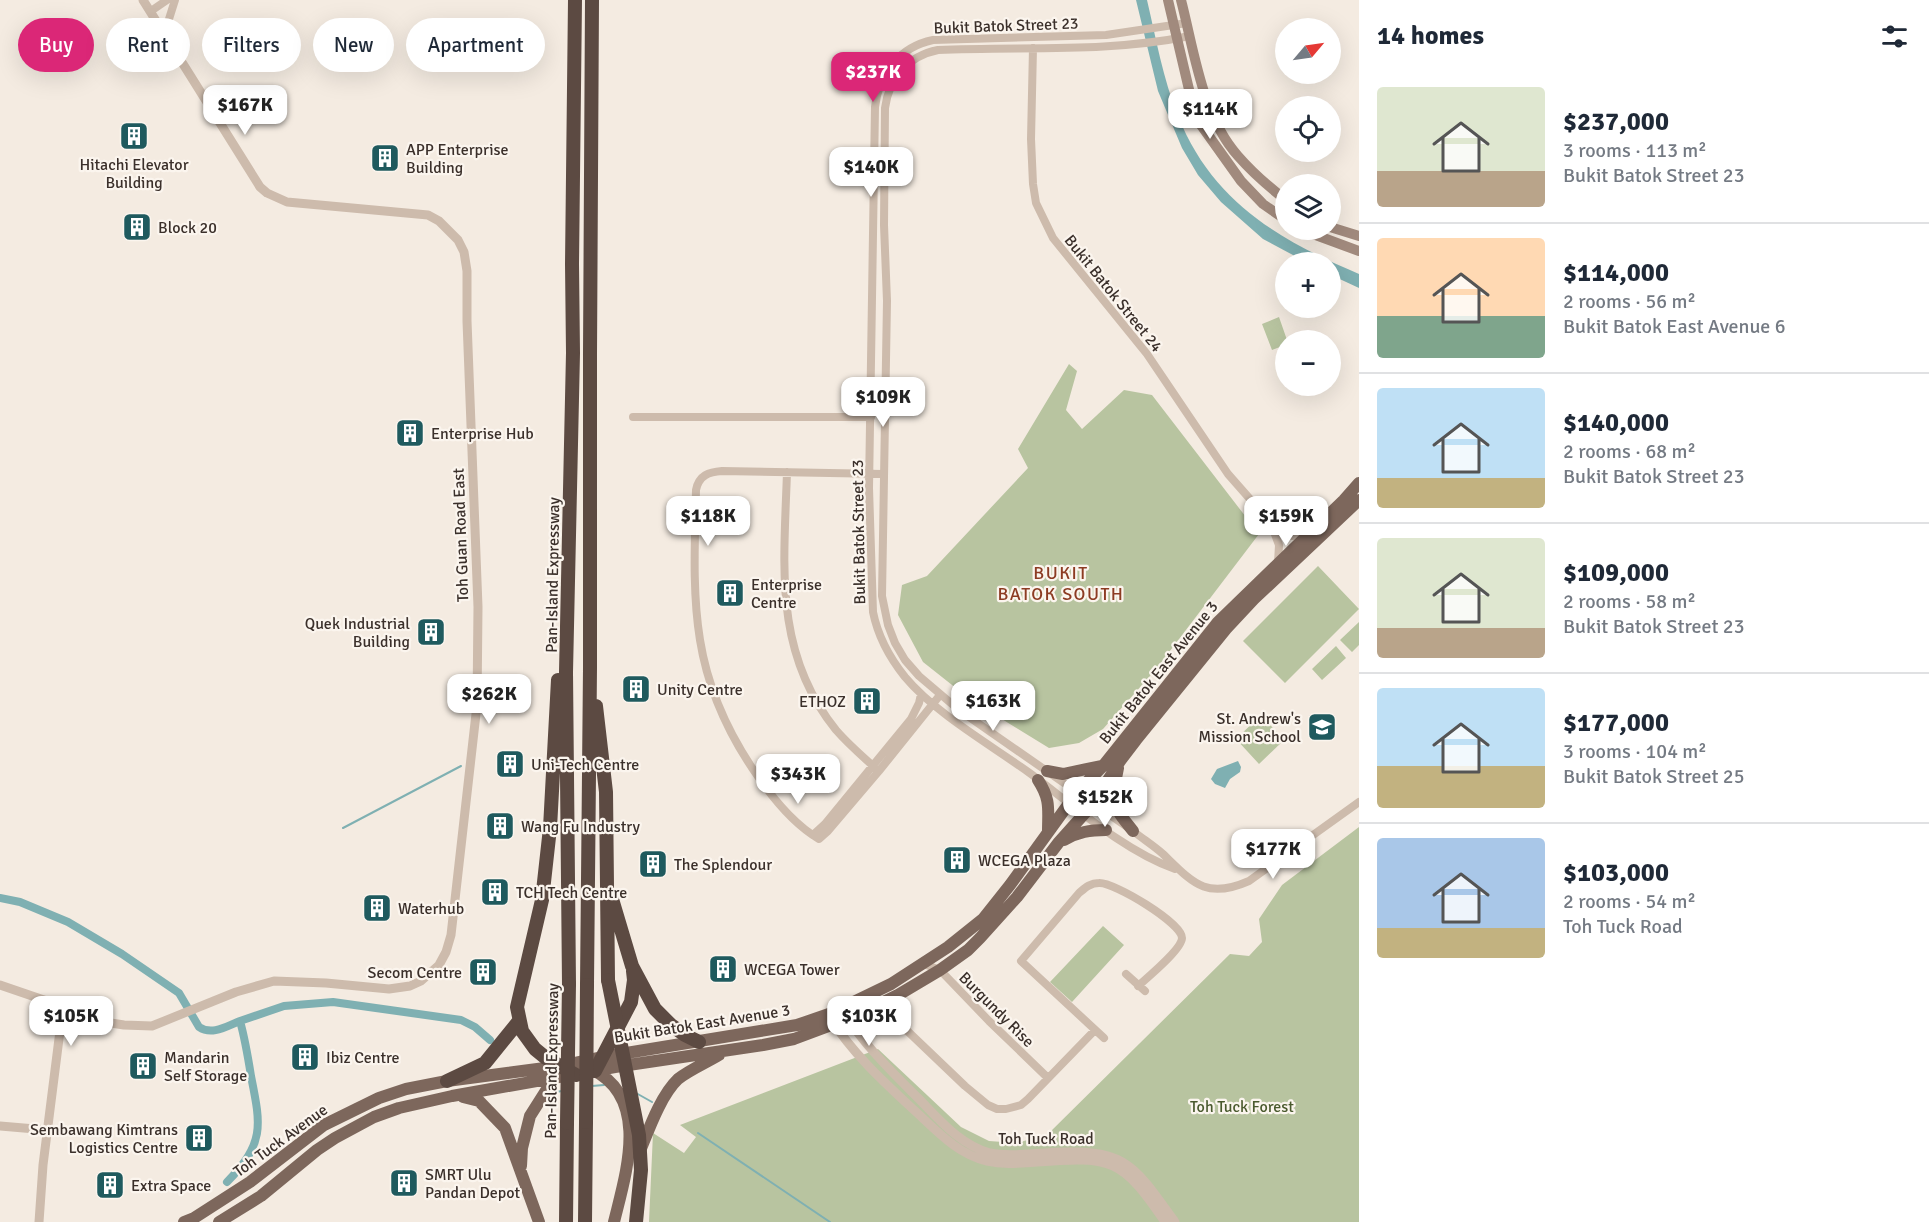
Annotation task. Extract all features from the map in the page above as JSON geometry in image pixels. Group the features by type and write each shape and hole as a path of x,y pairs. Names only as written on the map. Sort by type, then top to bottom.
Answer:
{"highway":[{"name":"Pan-Island Expressway","path":"566,1222 569,984 566,672 573,353 575,0"},
{"name":"Pan-Island Expressway","path":"585,1222 590,668 592,0"},
{"path":"592,82 600,0"},
{"path":"567,579 563,596 548,856 539,918 517,1007 522,1031 535,1049 560,1066 576,1069"},
{"path":"590,668 606,792 608,980 639,1135 641,1170 636,1222"},
{"path":"595,1071 631,1002 634,980 607,879"},
{"path":"632,966 655,1009 685,1035 699,1042"},
{"path":"447,1081 485,1063 519,1021"}],"main road":[{"path":"1168,0 1191,98 1201,125 1240,181 1275,212"},
{"path":"1181,0 1210,109 1237,156 1275,190"},
{"path":"1341,230 1359,236"},
{"path":"1329,240 1359,251"},
{"name":"Bukit Batok East Avenue 3","path":"844,1014 924,964 982,920 1048,834 1069,802 1103,766 1218,622 1359,483"},
{"name":"Bukit Batok East Avenue 3","path":"576,1069 595,1071 794,1039 832,1019 898,995 968,950 1002,915 1059,842 1093,804 1120,761 1226,629 1254,599 1359,500"},
{"path":"1120,761 1113,795 1117,812 1133,831"},
{"path":"1048,834 1047,799 1042,776 1103,766"},
{"path":"1059,842 1077,833 1106,830"},
{"name":"Bukit Batok East Avenue 3","path":"576,1069 602,1057 832,1019"},
{"path":"622,1190 657,1113 673,1085 693,1069 725,1051"},
{"path":"521,1170 522,1148 530,1116 560,1066"},
{"name":"Toh Tuck Avenue","path":"184,1222 250,1182 306,1138 340,1116 379,1098 398,1091 447,1081 560,1066"},
{"name":"Toh Tuck Avenue","path":"219,1222 261,1196 317,1150 353,1128 399,1108 452,1096 554,1079 576,1069"},
{"path":"595,1071 615,1088 626,1109 630,1132 629,1152 614,1222"},
{"path":"452,1096 479,1101 500,1121 511,1139 515,1157 539,1222"}],"street":[{"name":"Toh Guan Road East","path":"143,0 155,18"},
{"path":"151,12 167,0"},
{"path":"169,18 175,0"},
{"name":"Bukit Batok Street 23","path":"1177,870 1162,853 1078,791 1042,776 932,704 906,678 886,651 871,603 869,473 875,107 879,85 889,69 897,58 909,49 933,40 1060,37 1140,31 1187,24"},
{"name":"Bukit Batok Street 23","path":"1177,870 1155,862 1069,802 1042,776 940,695 905,660 891,634 882,596 887,301 884,225 885,108 888,91 894,78 904,66 915,58 933,51 1107,47 1190,36"},
{"name":"Bukit Batok Street 24","path":"1033,48 1030,139 1033,184 1036,203 1053,238 1147,354 1228,474 1270,521 1295,537 1308,534"},
{"name":"Toh Guan Road East","path":"0,985 124,1025 152,1026 236,992 274,981 399,989 410,986 430,974 439,965 448,944 461,860 477,705 478,607 467,271 464,252 458,240 439,221 428,215 287,202 267,193 260,187 189,72"},
{"path":"633,417 871,417"},
{"path":"883,474 717,471 705,475 699,481 696,490 697,612 707,672 736,742 774,797 794,820 813,835 876,769 940,695"},
{"path":"787,472 783,564 787,616 792,640 805,679 821,708 836,730 876,769"},
{"name":"Bukit Batok Street 24","path":"1270,521 1279,545 1278,564"},
{"path":"876,769 911,719 921,694"},
{"path":"1177,870 1210,888 1220,890 1234,887 1249,881 1279,861 1359,802"},
{"path":"1104,1038 1021,961 1079,893 1089,885 1104,883 1120,889 1169,921 1181,934 1182,941 1177,949 1142,988 1126,974"},
{"name":"Burgundy Rise","path":"924,964 940,970 1048,1078"},
{"path":"39,1222 47,1130 63,1007"},
{"name":"Toh Tuck Road","path":"844,1014 872,1052 961,1139 980,1150 1000,1154 1077,1151 1110,1156 1128,1165 1143,1178 1175,1222"},
{"name":"Toh Tuck Road","path":"832,1019 853,1049 886,1084 958,1148 977,1158 999,1163 1077,1159 1111,1164 1136,1182 1165,1222"},
{"path":"898,1022 969,1090 992,1107 1006,1109 1021,1105 1028,1100 1095,1030"},
{"path":"0,1126 47,1130"}],"green space":[{"path":"1279,318 1284,330 1275,330 1275,349 1272,350 1262,324"},
{"path":"1069,364 1077,371 1066,410 1082,429 1124,390 1152,395 1259,534 1157,668 1103,729 1079,743 1049,748 971,700 923,662 898,615 902,585 927,576 1028,468 1018,449"},
{"path":"1318,566 1359,609 1285,683 1243,641"},
{"path":"1359,622 1359,645 1352,652 1340,640"},
{"path":"1336,646 1346,658 1322,680 1312,669"},
{"path":"1261,715 1284,740 1259,764 1236,739"},
{"name":"Toh Tuck Forest","path":"1359,827 1359,1222 649,1222 653,1133 684,1153 696,1137 680,1125 878,1049 961,1127 989,1141 1017,1143 1048,1134 1230,954 1249,956 1262,942 1259,919 1282,885"},
{"path":"1103,926 1124,945 1072,1002 1050,982"}],"water":[{"path":"1136,0 1147,0 1168,88 1178,116 1192,146 1209,172 1250,214 1275,231 1275,240 1291,240 1312,252 1287,252 1263,239 1221,202 1198,175 1182,148 1158,91"},
{"path":"1341,266 1359,274 1359,288 1341,280"},
{"path":"1238,761 1241,767 1240,772 1230,779 1225,788 1215,784 1211,779 1217,769"}],"waterway":[{"path":"343,828 461,766"},
{"path":"0,898 20,902 68,922 122,954 179,993 199,1027 204,1030 214,1030 240,1021 258,1121 254,1145 227,1182"},
{"path":"240,1021 284,1006 333,1002 461,1020 475,1027 490,1040"},
{"path":"592,1086 604,1085"},
{"path":"550,1093 562,1091"},
{"path":"636,1093 652,1102"},
{"path":"698,1133 830,1222"}],"place":[{"name":"Hitachi Elevator Building","path":"134,136"},
{"name":"APP Enterprise Building","path":"385,158"},
{"name":"Block 20","path":"137,227"},
{"name":"Enterprise Hub","path":"410,433"},
{"name":"Enterprise Centre","path":"730,593"},
{"name":"Quek Industrial Building","path":"431,632"},
{"name":"Unity Centre","path":"636,689"},
{"name":"ETHOZ","path":"867,701"},
{"name":"St. Andrew's Mission School","path":"1322,727"},
{"name":"Uni-Tech Centre","path":"510,764"},
{"name":"Wang Fu Industry","path":"500,826"},
{"name":"WCEGA Plaza","path":"957,860"},
{"name":"The Splendour","path":"653,864"},
{"name":"TCH Tech Centre","path":"495,892"},
{"name":"Waterhub","path":"377,908"},
{"name":"WCEGA Tower","path":"723,969"},
{"name":"Secom Centre","path":"483,972"},
{"name":"Ibiz Centre","path":"305,1057"},
{"name":"Mandarin Self Storage","path":"143,1066"},
{"name":"Sembawang Kimtrans Logistics Centre","path":"199,1138"},
{"name":"SMRT Ulu Pandan Depot","path":"404,1183"},
{"name":"Extra Space","path":"110,1185"}],"district":[{"name":"BUKIT BATOK SOUTH","path":"1061,583"}]}
